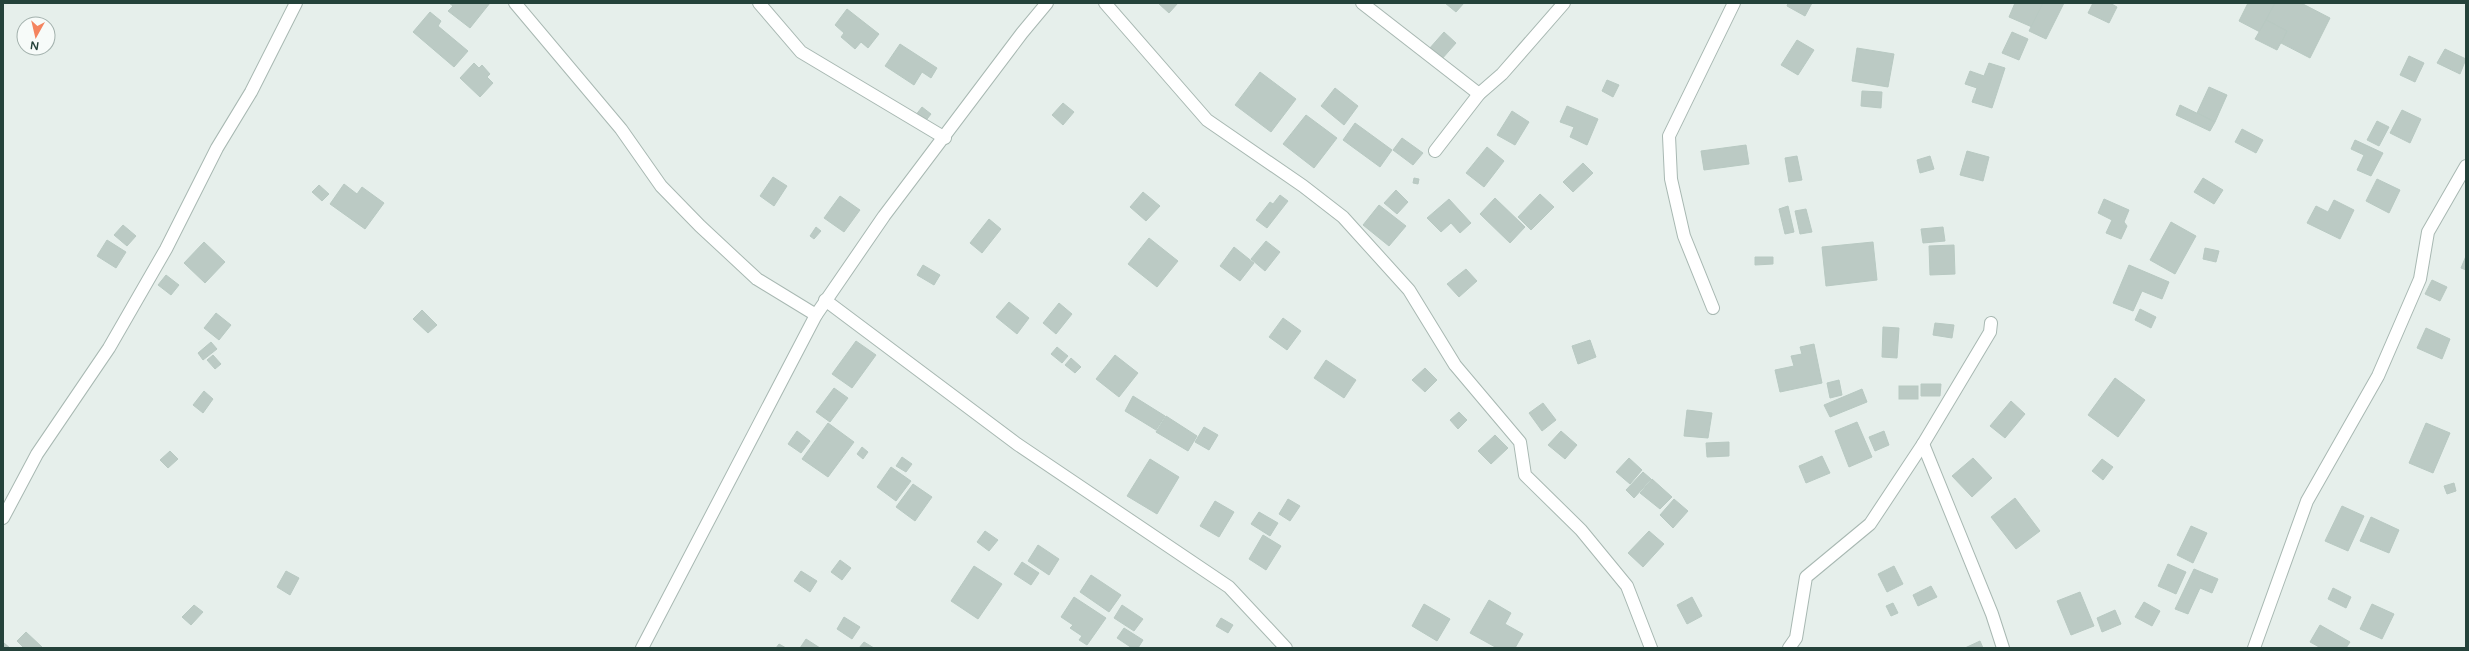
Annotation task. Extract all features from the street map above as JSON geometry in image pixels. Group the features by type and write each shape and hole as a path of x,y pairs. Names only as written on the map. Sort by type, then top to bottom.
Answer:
{"street":[{"path":"3,518 37,454 109,348 162,255 217,148 251,92 296,3"},
{"path":"515,3 621,128 661,186 700,226 758,279 816,315"},
{"path":"759,3 802,52 945,138"},
{"path":"642,648 825,300 884,216 945,138 1022,33 1047,3"},
{"path":"1105,3 1207,120 1303,186 1343,217 1409,290 1455,365 1520,442 1525,475 1581,530 1627,586 1651,648"},
{"path":"1362,3 1479,94"},
{"path":"1435,152 1479,94 1502,74 1564,3"},
{"path":"1712,308 1684,236 1671,179 1669,136 1734,3"},
{"path":"2254,648 2307,501 2378,376 2420,279 2428,232 2466,166"},
{"path":"825,300 1017,444 1229,587 1286,648"},
{"path":"1789,648 1796,638 1806,577 1870,524 1923,444 1990,332 1991,323"},
{"path":"1923,444 1992,614 2003,648"}],"building":[{"path":"449,3 490,3 470,28 448,11 453,6"},
{"path":"1158,3 1178,3 1169,13"},
{"path":"1445,3 1464,3 1456,12"},
{"path":"1788,3 1812,3 1805,16 1787,6"},
{"path":"2015,3 2043,3 2032,27 2009,17"},
{"path":"2043,3 2064,3 2046,39 2029,31"},
{"path":"2093,3 2110,3 2117,7 2109,23 2088,13"},
{"path":"2248,3 2275,3 2260,32 2239,21"},
{"path":"2275,3 2301,3 2330,18 2310,58 2281,43 2287,31 2266,20"},
{"path":"847,9 879,34 868,48 861,42 855,49 841,37 844,33 835,25"},
{"path":"430,12 441,21 438,26 468,51 454,67 413,32"},
{"path":"2266,20 2287,31 2277,50 2255,39"},
{"path":"1444,32 1456,43 1441,60 1429,49"},
{"path":"2012,32 2028,39 2019,60 2002,53"},
{"path":"1797,40 1814,50 1798,75 1781,65"},
{"path":"900,44 937,68 931,78 922,72 914,85 885,66"},
{"path":"1857,48 1894,54 1888,87 1852,81"},
{"path":"2445,49 2466,59 2460,74 2437,63"},
{"path":"2409,56 2424,63 2415,82 2400,75"},
{"path":"474,63 479,68 482,65 490,74 487,77 493,83 480,97 460,78"},
{"path":"1989,63 2005,68 1992,108 1972,102 1977,88 1965,84 1970,71 1984,76"},
{"path":"1260,72 1296,99 1271,132 1235,105"},
{"path":"1607,80 1619,85 1613,97 1602,91"},
{"path":"2209,87 2227,95 2215,122 2197,113"},
{"path":"1335,88 1358,106 1344,125 1321,106"},
{"path":"1862,91 1882,92 1881,108 1861,106"},
{"path":"1063,103 1074,112 1063,125 1052,115"},
{"path":"2180,105 2215,122 2210,131 2176,115"},
{"path":"1567,106 1598,119 1587,145 1570,137 1574,127 1560,122"},
{"path":"922,107 931,114 924,123 915,116"},
{"path":"2402,110 2421,119 2410,143 2390,133"},
{"path":"1512,111 1529,122 1515,145 1497,135"},
{"path":"1306,115 1337,138 1314,168 1283,144"},
{"path":"2377,121 2389,127 2379,146 2367,140"},
{"path":"1355,123 1392,150 1380,167 1343,140"},
{"path":"2242,129 2263,140 2256,153 2235,142"},
{"path":"1402,138 1423,153 1413,165 1393,150"},
{"path":"2355,140 2383,153 2371,176 2357,170 2364,155 2351,149"},
{"path":"1746,145 1749,164 1704,170 1701,151"},
{"path":"1487,147 1504,161 1484,187 1466,173"},
{"path":"1967,151 1989,157 1983,181 1960,175"},
{"path":"1797,156 1802,180 1789,182 1785,158"},
{"path":"1930,156 1934,169 1920,173 1917,160"},
{"path":"1583,163 1593,173 1573,192 1563,182"},
{"path":"773,177 787,186 774,206 760,196"},
{"path":"1414,178 1419,179 1418,184 1413,183"},
{"path":"2203,178 2223,190 2214,204 2194,192"},
{"path":"2377,179 2400,190 2389,213 2366,201"},
{"path":"344,184 357,194 362,187 384,203 365,229 330,204"},
{"path":"319,185 329,194 322,201 312,192"},
{"path":"1396,190 1408,202 1397,214 1384,203"},
{"path":"1143,192 1160,206 1146,221 1130,207"},
{"path":"1540,194 1554,207 1531,230 1518,217"},
{"path":"1280,195 1288,201 1267,228 1256,220 1270,202 1273,204"},
{"path":"840,196 860,210 844,232 824,218"},
{"path":"1495,198 1525,227 1510,243 1480,214"},
{"path":"1449,199 1471,223 1460,233 1451,223 1441,232 1427,218"},
{"path":"2104,199 2129,210 2124,222 2127,226 2121,239 2106,233 2112,220 2098,213"},
{"path":"2334,200 2354,210 2340,239 2307,223 2316,206 2328,212"},
{"path":"1379,205 1406,226 1389,246 1363,225"},
{"path":"1788,206 1794,232 1785,234 1779,209"},
{"path":"1806,209 1812,232 1800,234 1795,211"},
{"path":"989,219 1001,229 982,253 970,243"},
{"path":"2171,222 2196,236 2175,274 2150,260"},
{"path":"123,225 136,236 127,246 114,235"},
{"path":"816,227 821,231 814,239 810,236"},
{"path":"1943,227 1945,241 1923,243 1921,229"},
{"path":"1149,238 1178,261 1157,287 1128,264"},
{"path":"107,240 126,252 116,268 97,256"},
{"path":"1266,241 1280,252 1265,271 1251,259"},
{"path":"204,242 225,262 205,283 184,263"},
{"path":"1873,242 1877,280 1826,286 1822,247"},
{"path":"1954,245 1955,274 1930,275 1929,246"},
{"path":"1234,247 1254,263 1240,281 1220,266"},
{"path":"2205,248 2219,251 2216,262 2203,259"},
{"path":"2466,256 2466,270 2461,268"},
{"path":"1755,257 1773,257 1773,264 1755,265"},
{"path":"923,265 940,275 934,285 917,275"},
{"path":"2129,265 2169,282 2162,299 2142,291 2133,311 2113,303"},
{"path":"1466,269 1477,281 1459,297 1447,284"},
{"path":"166,275 179,285 171,295 158,285"},
{"path":"2432,280 2447,287 2440,301 2425,294"},
{"path":"1009,302 1029,318 1017,334 996,317"},
{"path":"1059,303 1072,314 1056,334 1043,323"},
{"path":"2140,309 2156,317 2151,328 2135,320"},
{"path":"422,310 437,325 428,333 413,319"},
{"path":"216,313 231,325 219,340 204,328"},
{"path":"1283,318 1301,331 1287,350 1269,337"},
{"path":"1935,323 1954,325 1952,338 1933,335"},
{"path":"1883,327 1899,328 1897,358 1882,357"},
{"path":"2426,328 2450,339 2442,359 2417,348"},
{"path":"1590,340 1596,357 1578,364 1572,346"},
{"path":"856,341 876,355 852,388 832,374"},
{"path":"211,342 217,349 203,360 198,353"},
{"path":"1814,344 1822,383 1780,392 1775,370 1794,366 1791,356 1802,354 1800,347"},
{"path":"1057,347 1068,356 1062,363 1051,354"},
{"path":"213,355 221,364 215,369 207,360"},
{"path":"1115,355 1138,373 1119,397 1096,379"},
{"path":"1071,358 1081,367 1075,373 1065,365"},
{"path":"1326,360 1356,380 1344,398 1314,378"},
{"path":"1425,368 1437,380 1425,392 1412,380"},
{"path":"2115,378 2145,400 2118,437 2088,415"},
{"path":"1839,380 1842,395 1830,398 1827,383"},
{"path":"1921,384 1941,384 1940,396 1921,396"},
{"path":"1899,386 1918,386 1918,399 1899,399"},
{"path":"834,388 848,398 830,422 816,412"},
{"path":"1862,389 1867,402 1830,417 1824,405"},
{"path":"204,391 213,399 203,413 193,405"},
{"path":"1133,396 1165,416 1156,430 1125,411"},
{"path":"2011,401 2025,414 2005,438 1990,426"},
{"path":"1543,403 1556,420 1542,431 1529,413"},
{"path":"1687,410 1712,413 1708,438 1684,436"},
{"path":"1459,412 1467,420 1458,429 1450,420"},
{"path":"1166,416 1197,436 1188,451 1156,432"},
{"path":"1857,422 1872,457 1849,467 1835,431"},
{"path":"828,423 854,442 828,477 802,459"},
{"path":"2426,423 2450,433 2433,473 2409,463"},
{"path":"1204,427 1218,435 1209,450 1195,442"},
{"path":"797,431 810,441 801,453 788,444"},
{"path":"1561,431 1577,445 1565,459 1548,445"},
{"path":"1884,431 1889,445 1875,451 1869,437"},
{"path":"1495,435 1508,448 1491,464 1478,451"},
{"path":"1729,442 1729,456 1707,457 1706,443"},
{"path":"862,447 868,452 863,459 857,454"},
{"path":"170,451 178,459 168,468 160,460"},
{"path":"1822,456 1830,473 1806,483 1799,466"},
{"path":"902,457 912,464 906,472 896,466"},
{"path":"1629,458 1642,470 1630,484 1616,472"},
{"path":"1973,458 1992,478 1972,497 1952,476"},
{"path":"1150,459 1179,477 1157,514 1127,496"},
{"path":"2102,459 2113,467 2103,480 2092,471"},
{"path":"891,467 911,481 896,501 877,487"},
{"path":"1643,472 1651,479 1634,498 1626,490"},
{"path":"1652,479 1672,497 1660,509 1640,493"},
{"path":"2454,483 2456,491 2447,494 2444,486"},
{"path":"913,484 932,497 915,521 896,507"},
{"path":"2015,498 2040,531 2016,549 1991,517"},
{"path":"1288,499 1300,506 1290,521 1279,514"},
{"path":"1674,499 1688,511 1673,528 1660,515"},
{"path":"1215,501 1234,512 1219,537 1200,526"},
{"path":"2342,506 2364,516 2348,551 2325,541"},
{"path":"1259,512 1278,523 1270,536 1251,524"},
{"path":"2371,517 2399,530 2389,553 2360,541"},
{"path":"2191,526 2207,533 2193,563 2177,555"},
{"path":"985,531 998,540 989,551 977,542"},
{"path":"1649,531 1664,544 1643,567 1628,553"},
{"path":"1263,535 1281,546 1266,570 1249,559"},
{"path":"1038,545 1059,559 1049,575 1028,561"},
{"path":"840,560 851,568 842,580 831,572"},
{"path":"1022,562 1039,573 1031,585 1014,574"},
{"path":"2168,564 2186,572 2176,594 2158,586"},
{"path":"974,566 1002,584 978,619 951,601"},
{"path":"1894,566 1903,584 1887,592 1878,574"},
{"path":"2194,569 2218,579 2212,593 2200,588 2188,614 2175,609"},
{"path":"286,571 299,578 290,595 277,587"},
{"path":"801,571 817,581 810,592 794,581"},
{"path":"1091,575 1121,595 1109,612 1080,592"},
{"path":"1931,586 1937,597 1918,606 1913,595"},
{"path":"2333,588 2351,597 2346,608 2328,599"},
{"path":"2080,592 2094,626 2071,635 2057,601"},
{"path":"1074,597 1106,618 1087,645 1079,640 1082,636 1070,628 1073,625 1061,617"},
{"path":"1692,597 1702,616 1687,624 1677,605"},
{"path":"1489,600 1511,613 1505,624 1523,634 1515,648 1497,648 1470,633"},
{"path":"2144,602 2160,611 2152,626 2135,617"},
{"path":"1893,603 1898,613 1891,616 1886,606"},
{"path":"1424,604 1450,619 1437,641 1412,626"},
{"path":"2372,604 2394,614 2382,639 2360,629"},
{"path":"194,605 203,612 191,625 182,617"},
{"path":"1122,605 1143,619 1134,631 1114,618"},
{"path":"2115,610 2121,624 2102,632 2097,618"},
{"path":"844,617 860,627 852,639 837,629"},
{"path":"1221,618 1233,625 1228,633 1216,626"},
{"path":"2320,625 2350,642 2346,648 2321,648 2310,642"},
{"path":"1124,628 1143,640 1138,648 1132,648 1117,638"},
{"path":"26,632 42,647 41,648 24,648 17,641"},
{"path":"806,639 820,648 800,648"},
{"path":"1980,641 1983,648 1965,648"},
{"path":"864,642 874,648 859,648"},
{"path":"4,643 10,648 3,648"},
{"path":"779,644 786,648 776,648"}]}
